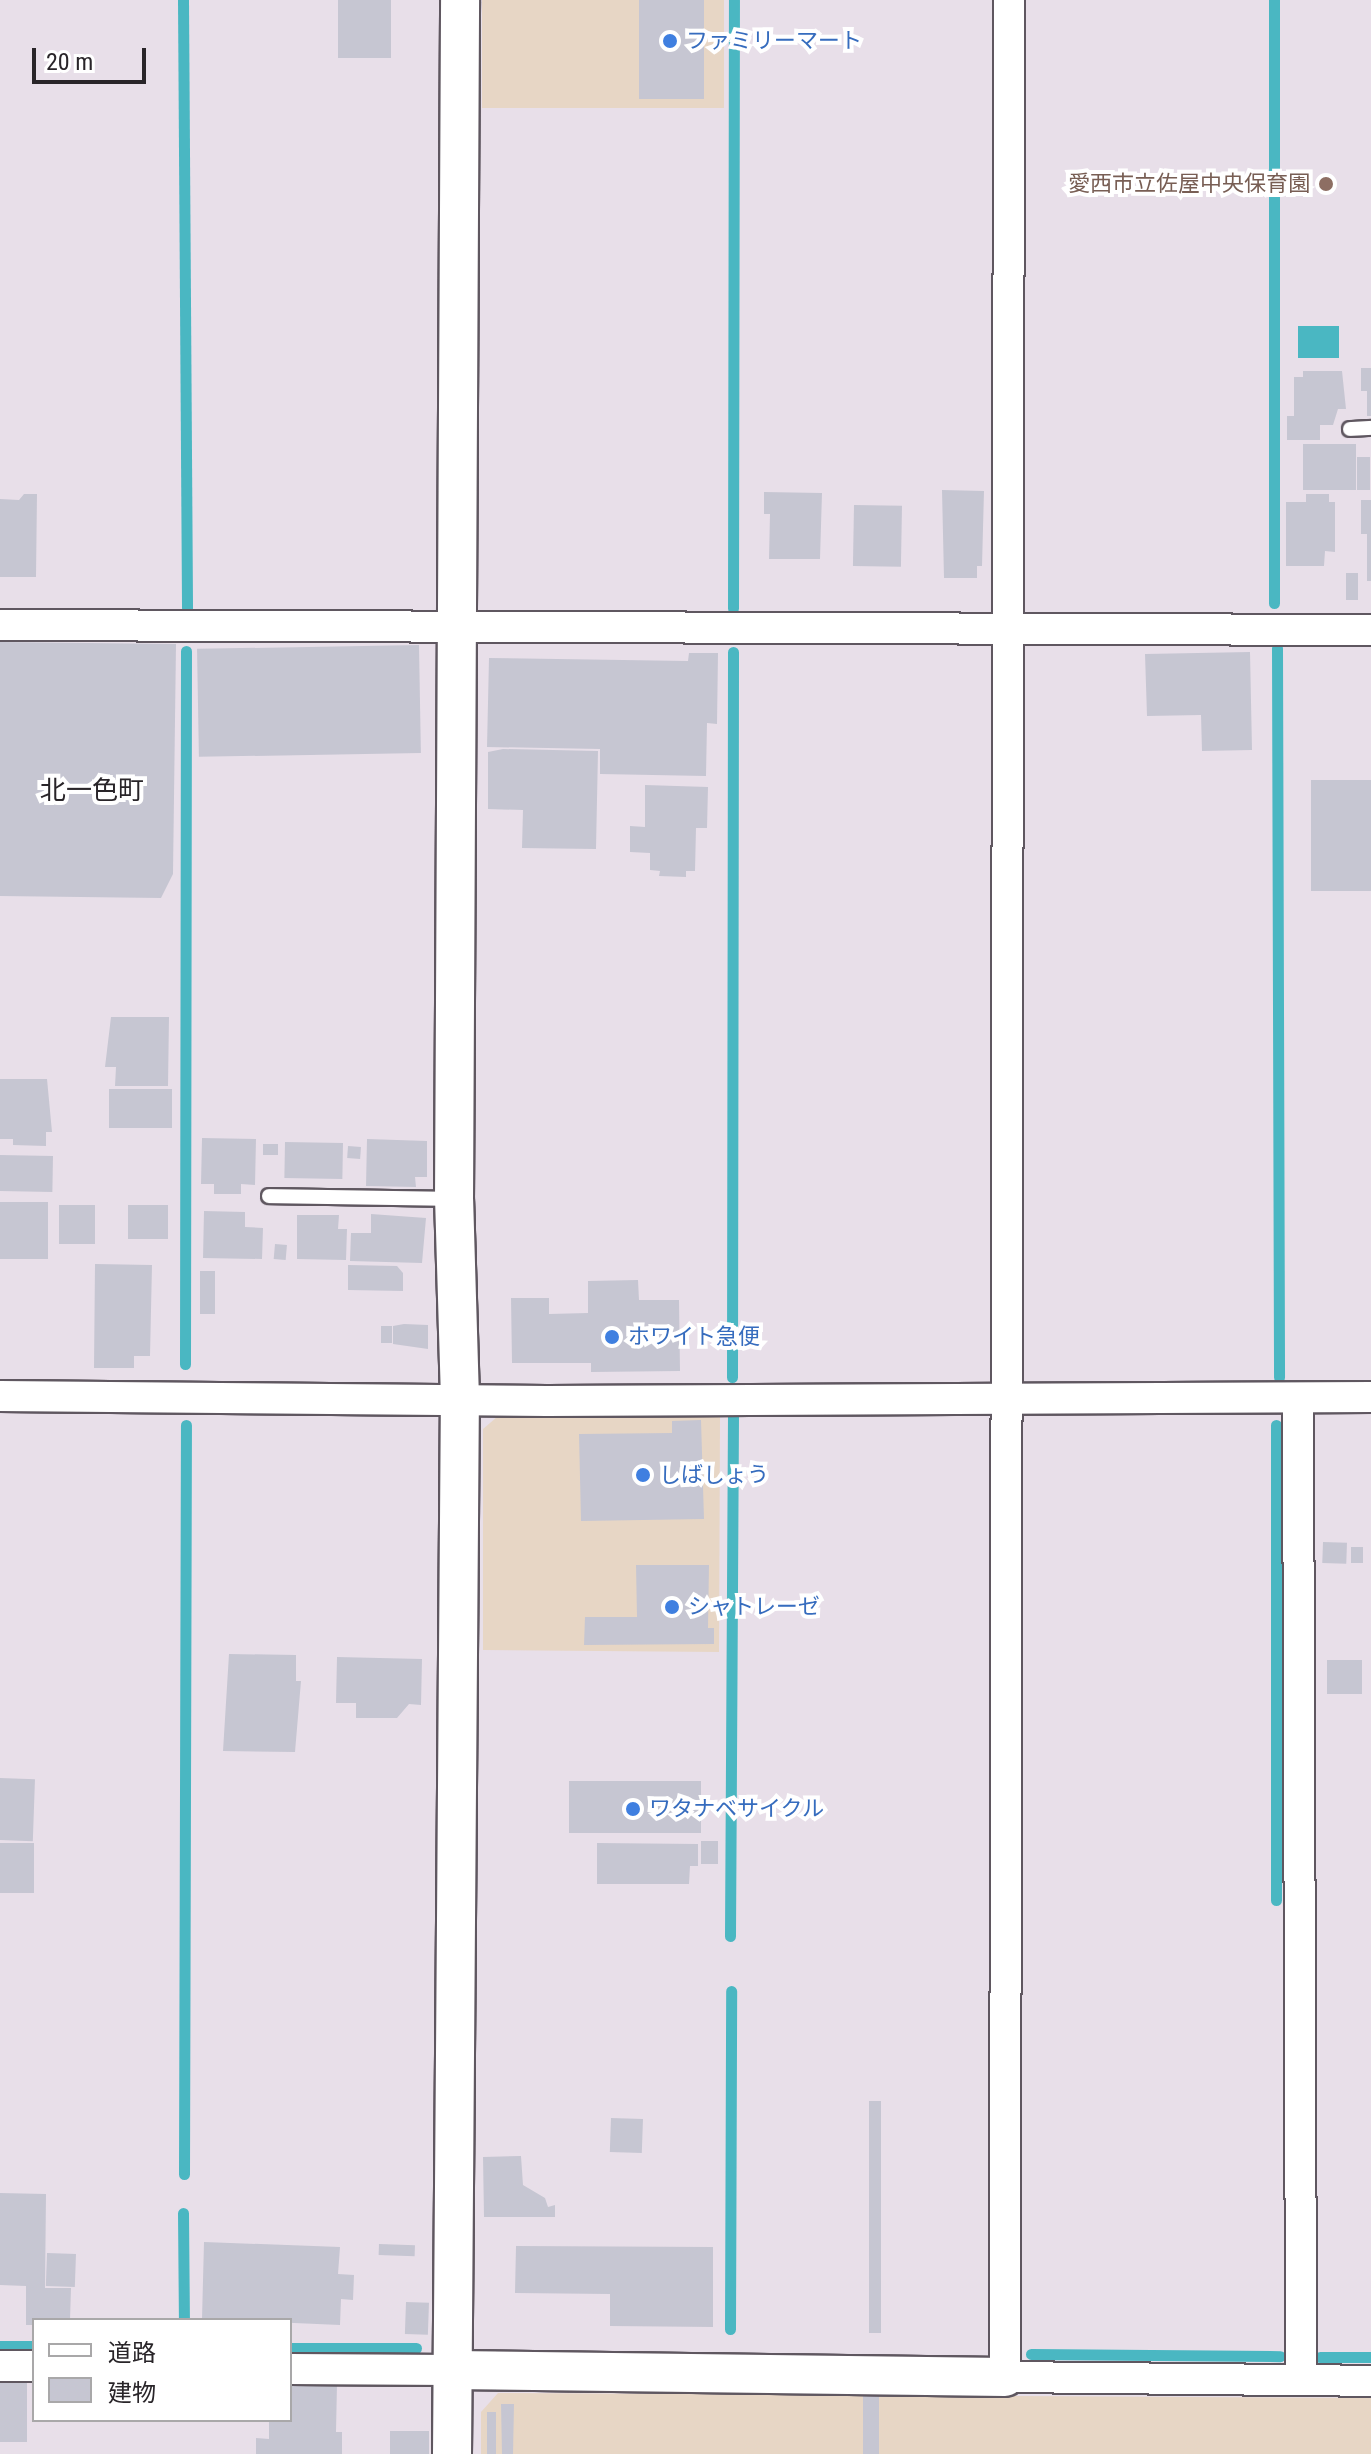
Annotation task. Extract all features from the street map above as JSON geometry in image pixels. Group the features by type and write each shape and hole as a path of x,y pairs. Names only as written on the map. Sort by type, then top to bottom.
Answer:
{"street":[{"path":"452,2454 460,1399 454,1200 460,627 460,0"},
{"path":"1005,2377 1009,0"},
{"path":"0,625 1371,630"},
{"path":"0,1396 460,1399 1371,1397"},
{"path":"1298,1398 1301,2380"},
{"path":"0,2366 32,2366"},
{"path":"292,2369 1371,2381"}],"lane":[{"path":"1350,429 1371,428"},
{"path":"269,1196 454,1200"}],"shaded area":[{"path":"482,0 724,0 724,108 482,108"},
{"path":"720,1416 719,1652 483,1650 483,1429 497,1417"},
{"path":"498,2393 1371,2398 1371,2454 481,2454 481,2412"}],"water":[{"path":"1298,326 1339,326 1339,358 1298,358"}],"building":[{"path":"338,0 391,0 391,58 338,58"},
{"path":"639,0 704,0 704,99 639,99"},
{"path":"1361,368 1371,368 1371,416 1367,416 1367,391 1361,391"},
{"path":"1303,371 1342,371 1346,409 1338,409 1333,425 1320,425 1320,440 1287,440 1287,416 1294,416 1294,377 1303,377"},
{"path":"1303,444 1356,444 1356,490 1303,490"},
{"path":"1357,457 1370,457 1370,490 1357,490"},
{"path":"942,490 984,491 982,566 977,566 977,578 944,578"},
{"path":"764,492 822,493 820,559 769,559 770,514 764,514"},
{"path":"24,494 37,494 36,577 0,577 0,499 19,500"},
{"path":"1306,494 1329,494 1329,502 1335,502 1335,552 1325,551 1324,566 1286,566 1286,502 1306,502"},
{"path":"1361,500 1371,500 1371,581 1367,581 1367,534 1361,534"},
{"path":"854,505 902,506 901,567 853,566"},
{"path":"1346,573 1358,573 1358,600 1346,600"},
{"path":"0,642 176,644 173,874 161,898 0,896"},
{"path":"419,645 421,753 199,757 197,649"},
{"path":"1250,652 1252,750 1202,751 1201,715 1147,716 1145,654"},
{"path":"689,653 718,653 717,724 707,723 706,776 600,774 600,749 487,747 489,658 688,661"},
{"path":"503,749 598,751 596,849 522,848 523,810 488,809 488,752"},
{"path":"1311,780 1371,780 1371,891 1311,891"},
{"path":"645,785 708,787 707,828 696,828 695,871 686,871 686,877 659,876 660,871 650,870 650,853 630,852 630,826 645,827"},
{"path":"111,1017 169,1017 168,1086 115,1086 116,1067 105,1067"},
{"path":"0,1079 47,1079 52,1132 46,1132 46,1146 13,1145 13,1139 0,1139"},
{"path":"109,1089 172,1089 172,1128 109,1128"},
{"path":"202,1138 256,1139 255,1185 241,1184 241,1194 214,1194 214,1184 201,1184"},
{"path":"367,1139 427,1141 427,1177 415,1177 416,1187 366,1186"},
{"path":"285,1142 343,1143 342,1179 284,1178"},
{"path":"263,1144 278,1144 278,1155 263,1155"},
{"path":"348,1146 361,1147 360,1159 347,1158"},
{"path":"0,1155 53,1156 52,1192 0,1191"},
{"path":"0,1202 48,1202 48,1259 0,1259"},
{"path":"59,1205 95,1205 95,1244 59,1244"},
{"path":"128,1205 168,1205 168,1239 128,1239"},
{"path":"204,1211 245,1212 245,1227 263,1228 262,1259 203,1258"},
{"path":"371,1214 426,1218 422,1263 350,1261 351,1233 371,1233"},
{"path":"297,1215 339,1215 338,1229 347,1229 346,1260 297,1259"},
{"path":"275,1244 287,1245 286,1260 274,1259"},
{"path":"95,1264 152,1265 150,1356 134,1356 134,1368 94,1368"},
{"path":"348,1265 397,1266 403,1273 403,1291 348,1290"},
{"path":"200,1271 215,1271 215,1314 200,1314"},
{"path":"638,1280 639,1300 679,1300 680,1371 591,1372 591,1363 512,1363 511,1298 549,1298 549,1314 588,1313 588,1281"},
{"path":"428,1325 428,1349 393,1344 393,1326"},
{"path":"381,1326 392,1326 392,1343 381,1343"},
{"path":"701,1420 704,1519 581,1521 579,1434 672,1433 672,1421"},
{"path":"1323,1542 1347,1543 1346,1564 1322,1563"},
{"path":"1351,1547 1363,1547 1363,1563 1351,1563"},
{"path":"636,1565 709,1565 708,1628 714,1628 714,1644 584,1645 585,1617 637,1617"},
{"path":"229,1654 296,1655 296,1681 301,1681 295,1752 223,1751"},
{"path":"337,1657 422,1659 421,1705 409,1704 397,1718 356,1718 356,1703 336,1703"},
{"path":"1327,1660 1362,1660 1362,1694 1327,1694"},
{"path":"0,1778 35,1779 33,1841 0,1840"},
{"path":"569,1781 701,1781 701,1833 569,1833"},
{"path":"701,1841 718,1841 718,1864 701,1864"},
{"path":"0,1843 34,1843 34,1893 0,1893"},
{"path":"597,1843 698,1844 698,1866 690,1866 689,1884 597,1884"},
{"path":"869,2101 881,2101 881,2333 869,2333"},
{"path":"611,2118 643,2119 642,2153 610,2152"},
{"path":"521,2156 523,2185 545,2198 548,2207 555,2205 555,2217 484,2217 483,2157"},
{"path":"0,2193 46,2194 45,2288 71,2288 70,2318 32,2318 32,2325 26,2325 26,2286 0,2285"},
{"path":"204,2242 340,2247 338,2274 354,2275 353,2300 341,2299 340,2325 292,2323 292,2318 202,2318"},
{"path":"379,2244 415,2245 415,2256 379,2255"},
{"path":"516,2246 713,2247 713,2327 610,2326 610,2294 515,2293"},
{"path":"47,2253 76,2254 75,2287 46,2286"},
{"path":"406,2302 429,2303 428,2335 405,2334"},
{"path":"0,2382 27,2382 27,2442 0,2442"},
{"path":"292,2383 337,2384 336,2432 342,2432 342,2454 256,2454 256,2438 269,2439 269,2422 292,2422"},
{"path":"863,2395 879,2395 879,2454 863,2454"},
{"path":"501,2404 514,2404 513,2454 502,2454"},
{"path":"487,2412 496,2412 496,2454 487,2454"},
{"path":"390,2431 429,2431 429,2454 390,2454"}],"waterway":[{"path":"183,0 187,608"},
{"path":"733,608 734,0"},
{"path":"1274,0 1274,603"},
{"path":"1277,648 1279,1377"},
{"path":"185,1364 186,651"},
{"path":"732,1377 733,652"},
{"path":"730,1936 733,1415"},
{"path":"184,2174 186,1425"},
{"path":"1276,1425 1276,1900"},
{"path":"730,2329 731,1991"},
{"path":"183,2213 184,2318"},
{"path":"0,2346 32,2346"},
{"path":"292,2348 416,2348"},
{"path":"1031,2354 1280,2356"},
{"path":"1320,2357 1371,2357"}],"place":[{"name":"ファミリーマート","path":"670,41"},
{"name":"愛西市立佐屋中央保育園","path":"1326,184"},
{"name":"ホワイト急便","path":"612,1337"},
{"name":"しばしょう","path":"643,1475"},
{"name":"シャトレーゼ","path":"672,1607"},
{"name":"ワタナベサイクル","path":"633,1809"}],"district":[{"name":"北一色町","path":"92,791"}]}
